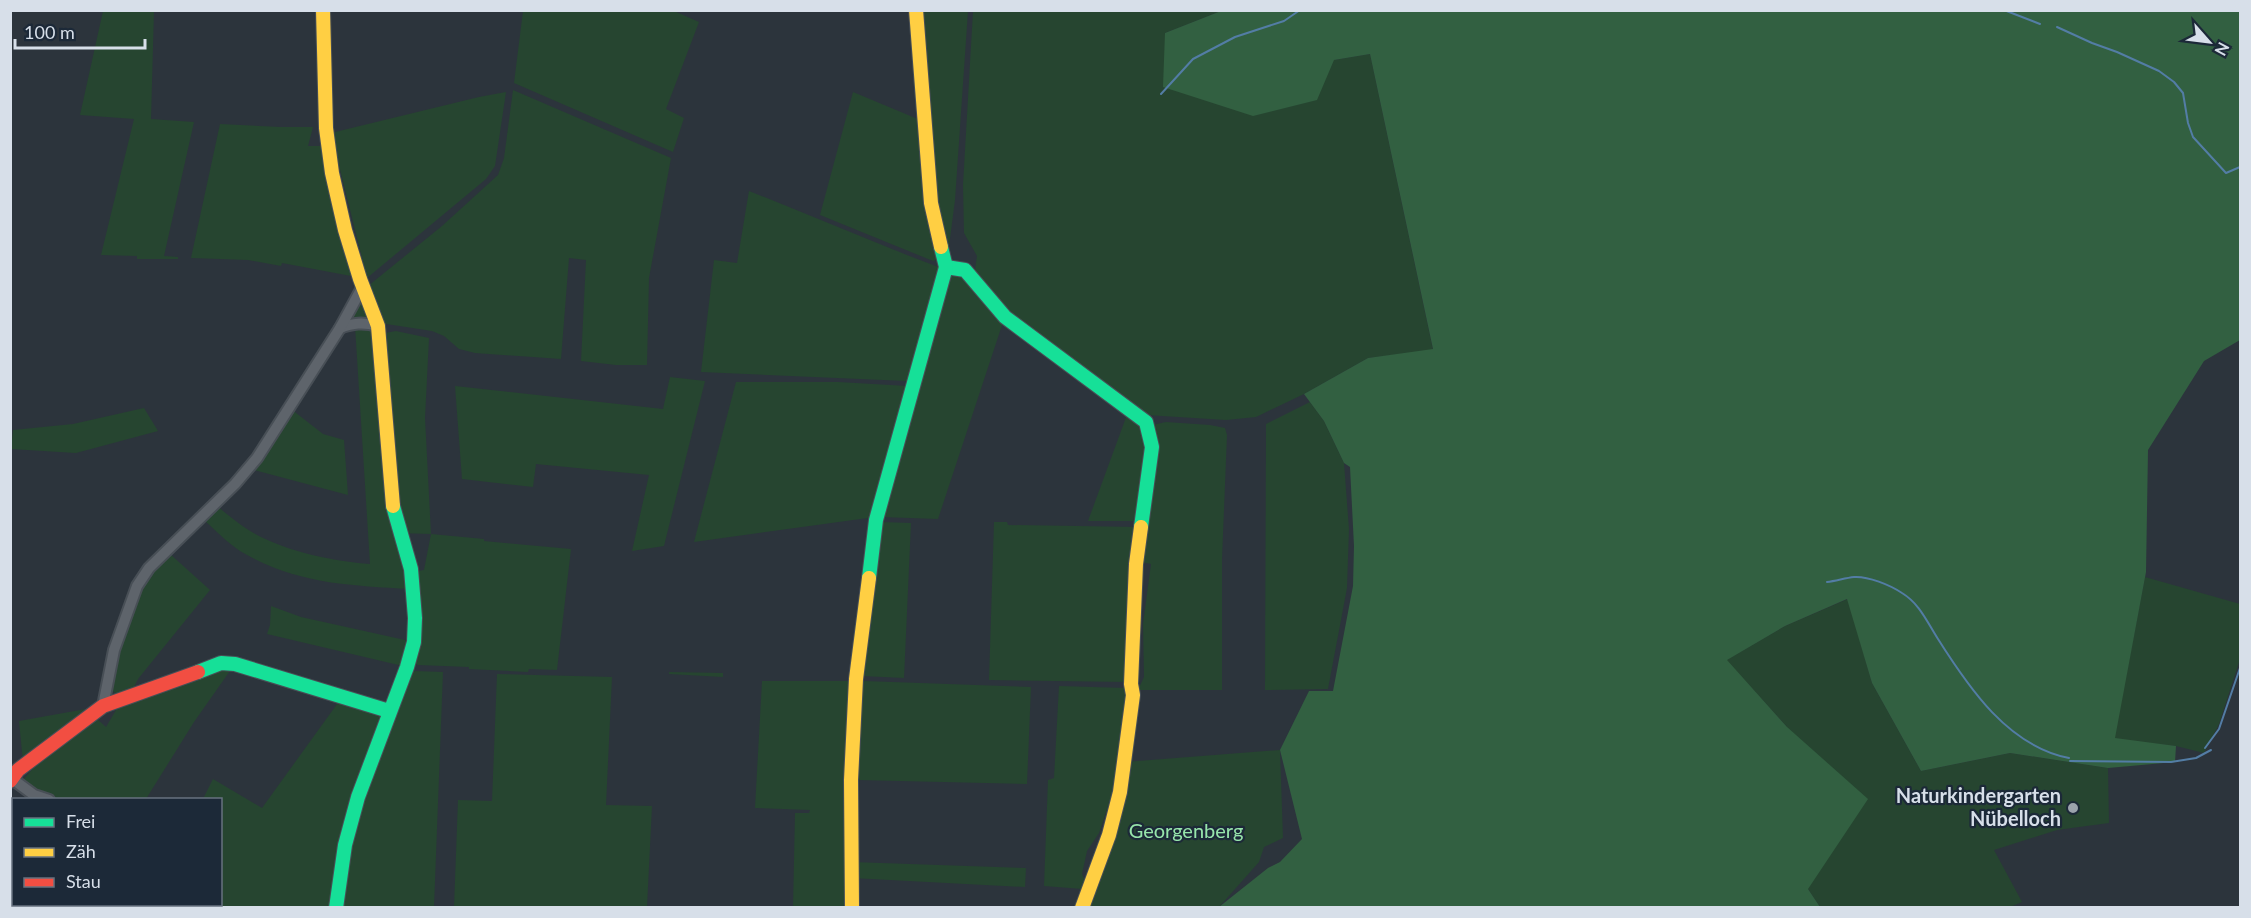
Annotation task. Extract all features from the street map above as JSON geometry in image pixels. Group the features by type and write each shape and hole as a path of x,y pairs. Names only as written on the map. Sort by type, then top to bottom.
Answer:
{"street":[{"path":"323,10 326,128 330,162 345,230 378,326 393,509 411,569 415,618 414,642 407,667 358,796 345,845 336,908"},
{"path":"852,908 851,780 856,679 876,520 945,267 931,203 916,10"},
{"path":"945,267 965,270 1005,317 1146,422 1152,447 1136,564 1131,684 1133,695 1125,762 1112,825 1082,908"},
{"path":"102,706 114,650 137,586 149,568 235,484 257,458 340,328 363,286"},
{"path":"340,328 351,323 378,326"},
{"path":"43,798 34,795 11,779 18,770 102,706 221,663 235,664 389,711"}],"green space":[{"path":"103,11 154,11 151,119 194,122 164,256 178,257 178,259 137,259 137,256 101,255 134,119 80,115"},
{"path":"523,11 674,11 699,22 666,109 684,118 673,152 514,83"},
{"path":"920,11 968,11 955,200 948,254 934,201"},
{"path":"973,11 1221,11 1165,33 1334,60 1370,54 1433,350 1368,358 1304,394 1256,417 1226,420 1146,415 1006,314 975,270 977,256 964,233 963,185"},
{"path":"1221,11 2240,11 2240,340 2204,361 2148,450 2146,572 2115,738 2176,746 2175,762 2108,768 2010,753 1921,771 1872,683 1847,599 1785,626 1727,660 1787,727 1868,799 1808,889 1820,907 1219,907 1268,868 1280,862 1302,839 1280,750 1309,691 1333,691 1353,586 1354,546 1350,467 1344,463 1324,421 1304,394 1368,358 1433,349 1370,54 1334,60 1317,100 1253,116 1163,87 1165,33"},
{"path":"513,90 671,158 649,278 647,365 616,365 581,361 586,260 569,258 561,359 475,353 459,349 444,336 432,331 380,323 368,286 442,226 498,175 504,158"},
{"path":"506,92 495,166 486,179 367,278 331,133"},
{"path":"853,92 920,120 939,259 933,261 820,215"},
{"path":"220,124 313,127 308,146 325,146 355,271 351,276 282,263 281,266 248,260 191,258"},
{"path":"749,191 941,268 910,379 906,381 701,372 714,260 737,263"},
{"path":"950,272 962,275 1004,319 938,519 881,517"},
{"path":"362,292 372,319 347,320"},
{"path":"355,326 375,329 383,424 379,427 380,439 384,440 410,589 322,581 281,570 240,551 205,521 218,507 257,535 288,548 322,557 370,564"},
{"path":"396,331 429,338 425,418 431,534 399,533 385,333"},
{"path":"670,377 705,381 664,546 632,551 649,475 536,464 533,487 462,479 455,386 663,409"},
{"path":"736,382 838,382 908,386 875,517 694,542"},
{"path":"1310,402 1324,421 1344,463 1349,529 1347,588 1328,689 1265,690 1266,424"},
{"path":"144,408 158,431 76,453 11,449 13,430 73,424"},
{"path":"291,409 323,434 344,440 348,495 254,470"},
{"path":"1128,412 1147,434 1138,521 1088,521"},
{"path":"1166,422 1225,428 1227,435 1222,559 1222,690 1138,690 1144,677 1143,624 1151,564 1141,562 1152,425"},
{"path":"881,522 911,523 904,678 862,676"},
{"path":"994,522 1007,522 1008,525 1138,527 1129,682 989,680"},
{"path":"431,534 571,549 557,670 529,669 528,672 413,663 418,571 424,570"},
{"path":"170,554 210,590 138,679 132,691 118,696 110,688 130,613 150,574"},
{"path":"2145,577 2240,604 2240,659 2219,724 2204,753 2176,746 2114,739"},
{"path":"1848,599 1872,683 1921,771 2010,753 2108,768 2109,823 2057,830 1994,850 2022,902 2010,907 1820,907 1808,889 1787,727 1726,660 1785,626"},
{"path":"271,606 301,617 414,642 407,667 267,634"},
{"path":"219,668 232,668 194,722 147,798 56,798 43,795 22,781 37,764 97,719 106,727 119,705"},
{"path":"415,671 443,672 434,907 341,908 345,867 362,802 407,676"},
{"path":"669,672 723,673 723,677 669,674"},
{"path":"497,674 612,677 606,805 652,806 647,907 454,907 458,800 492,801"},
{"path":"762,681 850,681 849,907 793,907 795,813 809,813 810,810 755,808"},
{"path":"864,681 1031,687 1027,784 857,780 860,685"},
{"path":"1059,686 1126,688 1131,694 1123,762 1099,833 1087,851 1082,874 1085,881 1083,889 1044,886 1048,780 1054,778"},
{"path":"340,700 375,711 383,717 333,907 175,908 175,906 222,906 222,798 204,798 213,779 262,808"},
{"path":"97,707 23,762 19,721"},
{"name":"Georgenberg","path":"1280,750 1283,838 1264,847 1259,862 1219,907 1082,908 1125,762"},
{"path":"852,862 1026,868 1025,887 852,878"}],"waterway":[{"path":"1161,94 1193,59 1235,37 1284,21 1300,10"},
{"path":"2004,10 2040,24"},
{"path":"2057,27 2159,71 2174,82 2183,93 2193,137 2226,173 2240,167"},
{"path":"1827,582 1854,577 1866,578 1891,587 1908,597 1923,614 1963,677 1992,712 2027,741 2069,758"},
{"path":"2205,748 2219,729 2240,668"},
{"path":"2070,761 2171,762 2196,758 2211,750"}],"traffic: fast":[{"path":"869,578 876,520 946,267 941,247"},
{"path":"946,267 965,270 1005,317 1146,422 1152,447 1141,527"},
{"path":"336,908 345,845 358,797 407,667 414,642 415,618 411,569 393,506"},
{"path":"198,672 221,663 235,664 389,711"}],"traffic: slow":[{"path":"323,10 326,128 332,173 345,230 378,326 393,506"},
{"path":"916,10 931,203 941,247"},
{"path":"1082,908 1109,835 1120,792 1133,695 1131,684 1136,564 1141,527"},
{"path":"852,908 851,780 856,679 869,578"}],"traffic: jam":[{"path":"10,781 18,770 103,706 198,672"}],"place":[{"name":"Naturkindergarten Nübelloch","path":"2073,808"}]}
